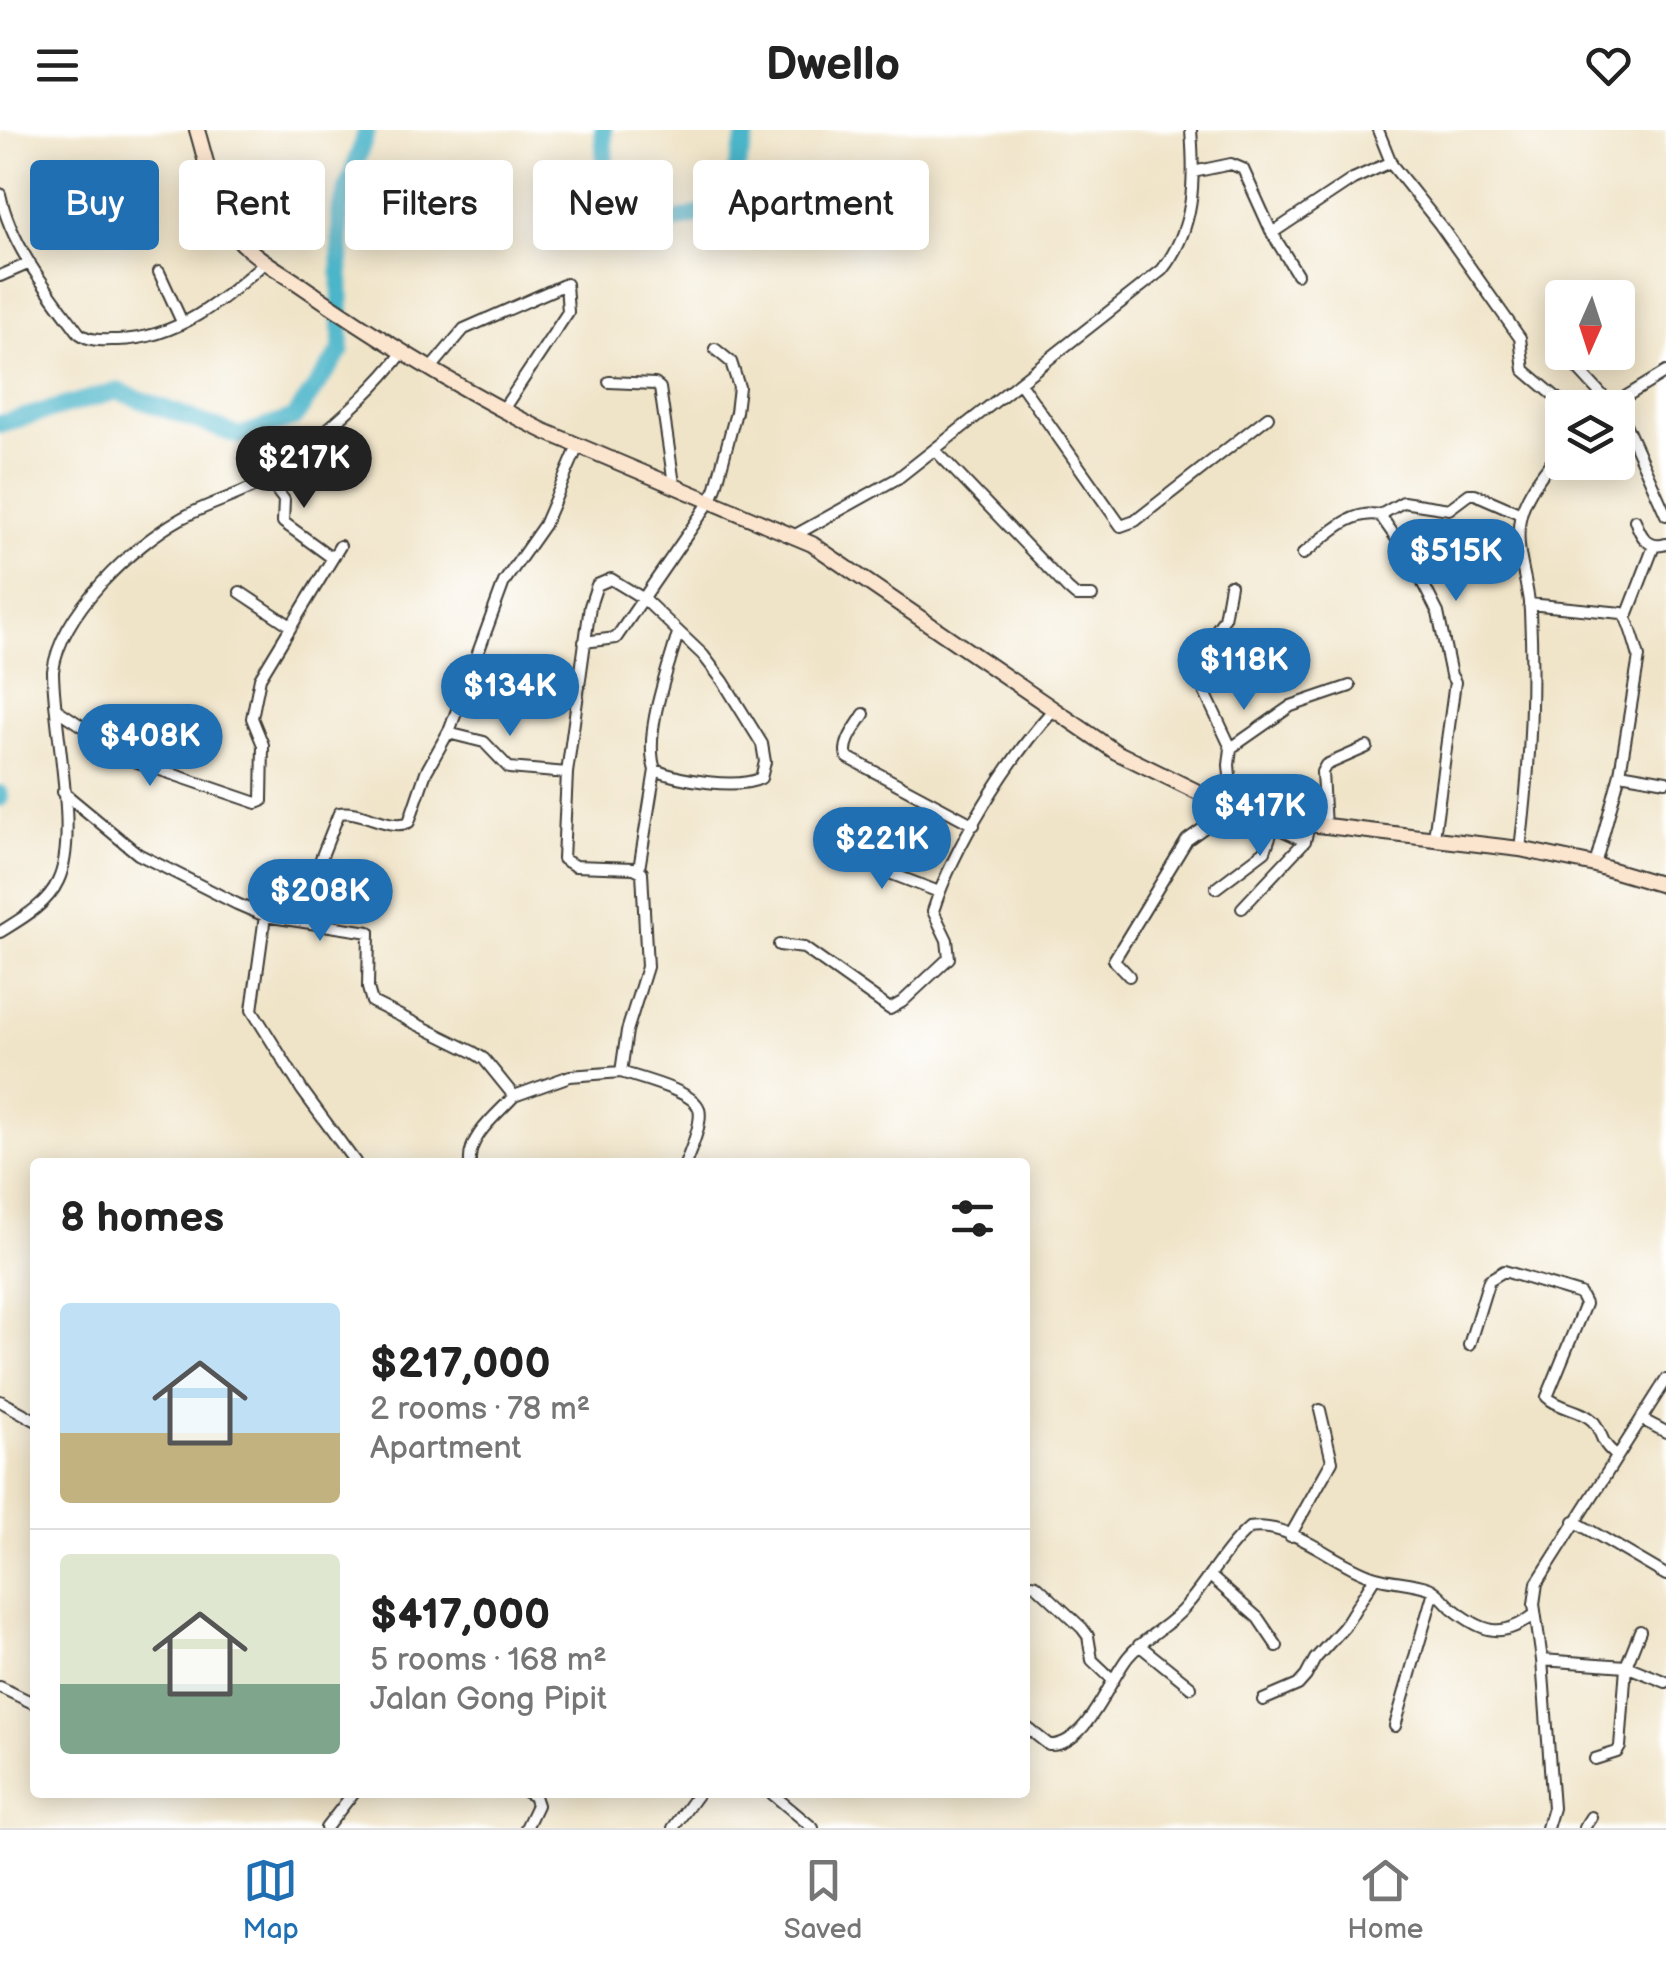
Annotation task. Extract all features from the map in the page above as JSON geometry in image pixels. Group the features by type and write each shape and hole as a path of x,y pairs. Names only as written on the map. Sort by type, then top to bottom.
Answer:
{"main road":[{"path":"197,130 227,220 240,240 306,289 502,411 821,549 1116,752 1275,824 1520,849 1666,886"}],"street":[{"path":"794,535 898,478 1162,270 1191,211 1191,130"},
{"path":"1378,130 1391,162 1512,326 1523,346 1524,370 1548,390"},
{"path":"1272,233 1353,179 1391,162"},
{"path":"1194,172 1238,166 1297,274"},
{"path":"0,194 4,213 30,263 84,337 147,338 220,302 266,260"},
{"path":"0,276 30,263"},
{"path":"159,272 182,322"},
{"path":"430,368 464,329 566,284 568,312 502,411"},
{"path":"584,642 616,638 712,500 739,398 731,362 716,349"},
{"path":"0,932 34,910 58,882 67,840 56,709 56,654 78,613 110,575 180,519 268,479 370,394 404,351"},
{"path":"1579,370 1599,390"},
{"path":"1635,392 1666,372"},
{"path":"609,382 655,384 660,388 674,484"},
{"path":"1020,383 1121,526 1135,521 1268,417"},
{"path":"306,922 320,861 336,816 352,812 406,825 426,772 448,733 504,582 544,526 578,446"},
{"path":"934,450 1068,589 1076,596 1092,596"},
{"path":"1635,450 1666,515"},
{"path":"1520,849 1532,732 1530,604 1518,539 1520,514 1545,470"},
{"path":"268,479 284,500 283,522 331,557"},
{"path":"1303,554 1354,516 1380,515 1403,502 1449,508 1475,494 1520,514"},
{"path":"1380,515 1410,558 1438,613 1450,675 1455,682 1434,838"},
{"path":"1595,865 1620,773 1639,665 1628,616 1660,545 1640,535 1636,520"},
{"path":"56,709 134,761 257,803 263,799 264,745 252,723 252,712 260,678 340,546"},
{"path":"640,869 575,866 564,859 567,773 584,642 593,596 604,580 612,579 644,598 703,655 762,744 765,762 761,778 753,782 699,780 655,770"},
{"path":"1130,976 1114,960 1130,930 1188,840 1233,807 1228,764 1231,748 1192,665 1224,619 1230,585"},
{"path":"240,592 291,626"},
{"path":"1530,604 1628,616"},
{"path":"621,1072 627,1031 646,967 640,869 655,770 655,717 678,633"},
{"path":"1231,748 1290,706 1350,686"},
{"path":"778,944 804,948 890,1009 895,1008 949,958 950,947 933,911 940,892 974,825 1024,745 1052,710"},
{"path":"864,714 844,750 846,757 974,825"},
{"path":"448,733 491,746 510,768 567,773"},
{"path":"1325,828 1322,772 1326,766 1367,747"},
{"path":"1620,773 1666,781"},
{"path":"63,792 138,854 265,916 369,932 368,988 372,1002 484,1059 514,1096"},
{"path":"1216,888 1265,851 1275,824 1305,841"},
{"path":"1242,908 1305,841 1308,825"},
{"path":"840,854 940,892"},
{"path":"265,916 252,1010 302,1090 352,1158"},
{"path":"470,1158 477,1138 514,1096 570,1076 621,1072 670,1088 697,1102 701,1112 687,1158"},
{"path":"1469,1345 1489,1280 1496,1273 1504,1271 1580,1294 1585,1304 1547,1398 1588,1418 1604,1445 1617,1456"},
{"path":"1547,1828 1553,1808 1548,1660 1534,1615 1536,1583 1644,1420 1666,1380"},
{"path":"0,1401 30,1417"},
{"path":"1290,1536 1332,1460 1320,1410"},
{"path":"1644,1420 1666,1432"},
{"path":"1576,1523 1666,1575"},
{"path":"1030,1730 1049,1745 1064,1743 1093,1715 1112,1679 1139,1645 1179,1614 1248,1528 1267,1528 1290,1536 1375,1577 1434,1590 1470,1619 1499,1631 1517,1628 1534,1615"},
{"path":"1210,1576 1258,1618 1277,1646"},
{"path":"1264,1700 1306,1676 1344,1627 1375,1577"},
{"path":"1030,1584 1036,1585 1082,1628 1092,1660 1112,1679"},
{"path":"1394,1726 1434,1590"},
{"path":"1595,1760 1620,1748 1626,1666 1640,1631"},
{"path":"1139,1645 1191,1687"},
{"path":"1548,1660 1626,1666 1666,1682"},
{"path":"0,1687 30,1702"},
{"path":"326,1828 349,1798"},
{"path":"526,1828 537,1805 535,1798"},
{"path":"673,1828 695,1798"},
{"path":"777,1798 814,1828"}],"waterway":[{"path":"0,424 117,391 239,436 294,418 341,351 340,210 367,130"},
{"path":"603,130 605,166 638,207 670,222 709,212 732,183 748,130"}]}
